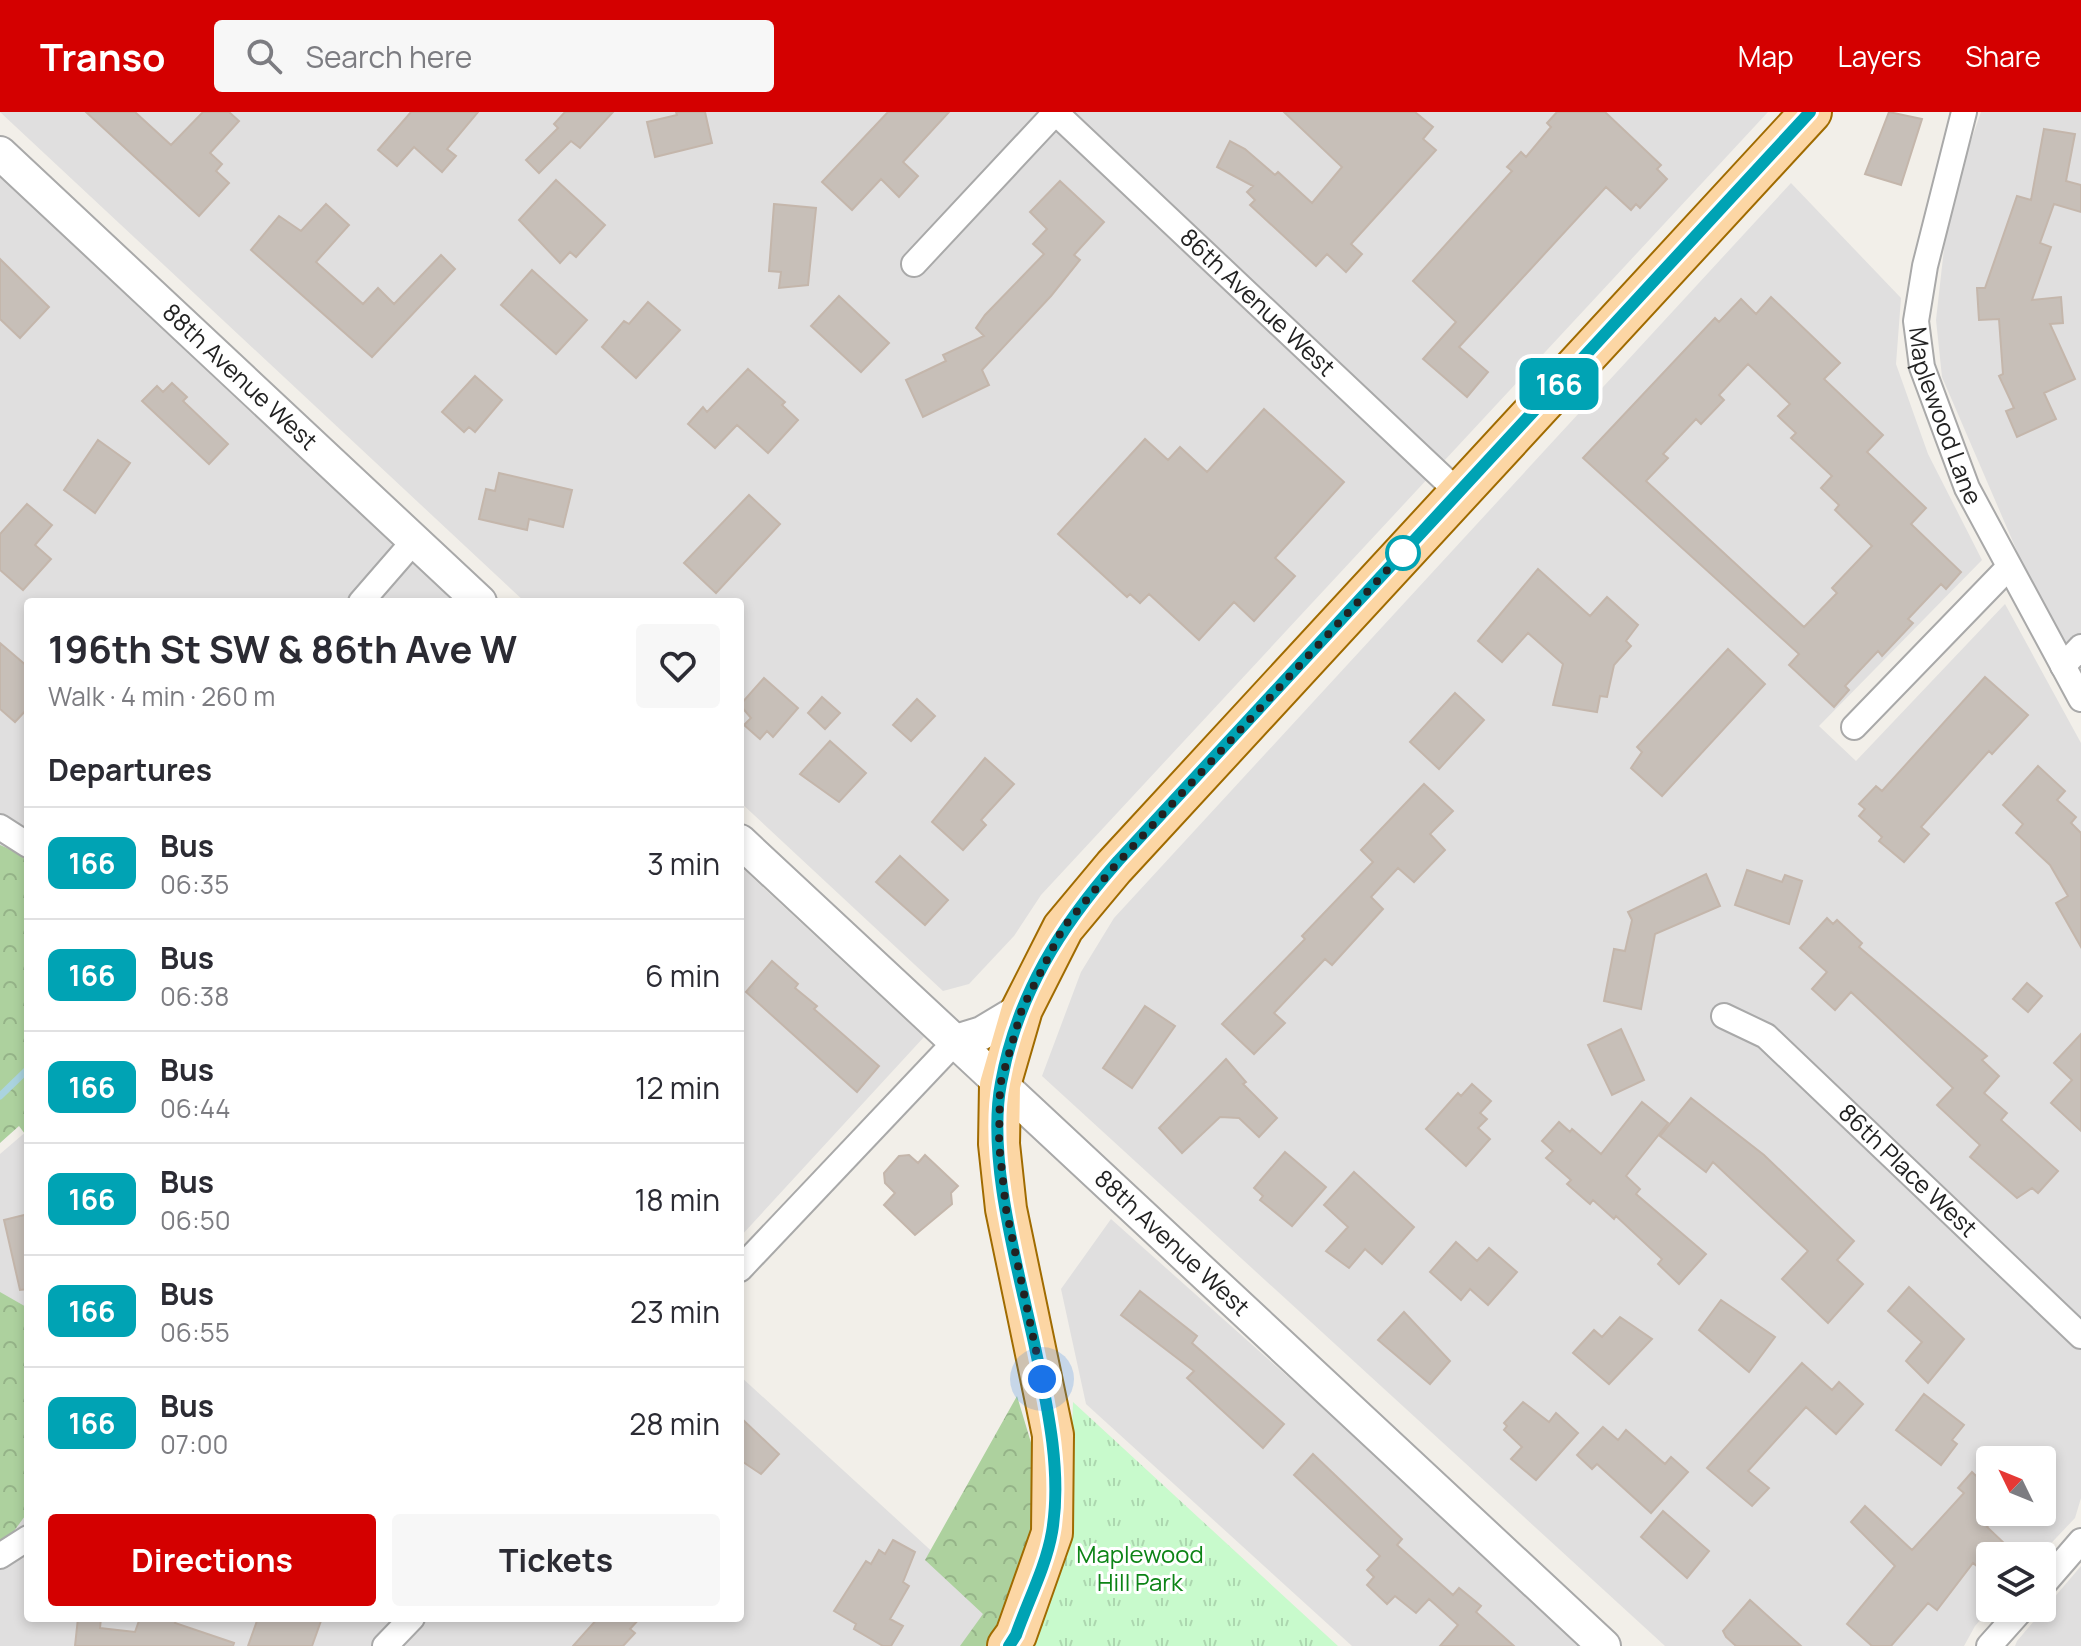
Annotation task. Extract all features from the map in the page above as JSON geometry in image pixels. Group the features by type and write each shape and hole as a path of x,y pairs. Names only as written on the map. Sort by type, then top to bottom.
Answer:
{"main road":[{"path":"1008,1646 1016,1635 1052,1533 1053,1435 1006,1209 999,1144 1000,1085 1022,1009 1063,928 1114,867 1811,112"}],"street":[{"name":"86th Avenue West","path":"1055,112 1459,493"},
{"path":"914,264 1055,112"},
{"name":"Maplewood Lane","path":"1964,112 1928,252 1916,321 1922,367 1967,488 2081,699"},
{"name":"88th Avenue West","path":"0,153 476,598"},
{"path":"364,598 414,541"},
{"path":"1854,727 2008,568"},
{"path":"2063,666 2081,647"},
{"path":"0,827 24,842"},
{"name":"88th Avenue West","path":"744,845 1604,1646"},
{"path":"744,1265 956,1041 982,1033 1022,1009"},
{"name":"86th Place West","path":"1724,1016 1766,1036 2081,1336"},
{"path":"0,1556 24,1541"},
{"path":"2056,1570 2081,1541"},
{"path":"385,1646 406,1622"},
{"path":"1989,1646 2010,1622"}],"shaded area":[{"path":"0,112 1768,112 1041,895 1014,936 969,984 943,991 744,806 744,598 521,598"},
{"path":"1981,112 2081,112 2081,675 2026,572 1942,377 1936,320 1949,204"},
{"path":"0,175 453,598 24,598 24,927 0,942"},
{"path":"1791,183 1901,298 1896,364 1928,454 1982,560 1819,726 1856,761 2005,604 2081,743 2081,1498 2075,1518 2052,1542 1976,1542 1976,1622 1979,1622 1964,1646 1665,1646 1042,1076 1081,972 1114,918"},
{"path":"744,870 924,1037 744,1233"},
{"path":"24,1133 24,1622 744,1622 744,1380 1007,1620 987,1646 0,1646 0,1154"},
{"path":"1111,1219 1590,1646 1352,1646 1086,1404 1061,1289"},
{"path":"2081,1566 2081,1646 2015,1646 2033,1622 2056,1622 2056,1595"}],"green space":[{"path":"0,845 24,855 24,1133 19,1126 0,1143"},
{"path":"0,1292 24,1306 24,1517 0,1550"},
{"path":"1017,1396 1035,1456 1031,1535 991,1646 960,1646 983,1614 925,1560"},
{"name":"Maplewood Hill Park","path":"1073,1402 1338,1646 1027,1646 1068,1537"}],"building":[{"path":"86,112 135,112 171,145 203,112 229,112 239,121 210,153 222,164 216,171 229,183 199,216"},
{"path":"411,112 478,112 447,149 456,156 442,172 414,147 397,166 378,150"},
{"path":"565,112 613,112 580,148 571,141 539,173 526,160 558,128 554,124"},
{"path":"676,112 705,112 712,143 655,157 647,122 677,115"},
{"path":"888,112 949,112 903,162 918,176 899,197 881,179 852,210 822,182"},
{"path":"1284,112 1415,112 1433,127 1423,139 1436,150 1351,244 1362,254 1346,272 1327,254 1316,266 1250,205 1255,200 1247,192 1253,186 1217,167 1230,141 1245,149 1275,175 1278,172 1312,203 1342,167"},
{"path":"1557,112 1605,112 1661,165 1657,169 1667,179 1640,208 1636,204 1631,210 1606,187 1459,347 1488,372 1467,397 1423,359 1456,322 1413,281 1512,171 1507,167 1521,152 1526,157 1551,127 1547,123"},
{"path":"1889,112 1922,119 1901,185 1865,174"},
{"path":"2044,129 2075,134 2066,181 2081,185 2081,212 2054,204 2040,243 2051,247 2032,300 2061,297 2063,323 2050,324 2075,379 2044,393 2056,419 2017,437 2006,411 2014,408 1999,376 2003,374 1999,319 1979,320 1977,288 1985,288 2017,196 2031,200"},
{"path":"556,180 605,225 576,257 570,252 560,263 519,220"},
{"path":"1060,181 1104,222 1074,255 1080,260 1051,296 982,370 989,385 923,417 906,380 946,361 943,355 984,336 976,328 985,315 1044,254 1033,244 1047,229 1030,212"},
{"path":"326,204 349,225 316,262 363,304 378,288 394,304 441,255 455,269 372,357 251,250 279,216 301,231"},
{"path":"774,204 816,208 808,285 779,288 781,272 769,271"},
{"path":"0,259 49,307 20,338 0,319"},
{"path":"532,270 587,320 556,354 501,305"},
{"path":"839,296 889,343 861,372 811,326"},
{"path":"1771,297 1840,363 1824,379 1883,435 1867,452 1926,508 1911,524 1961,572 1946,589 1941,584 1908,619 1913,623 1882,656 1878,651 1845,686 1849,690 1834,707 1789,665 1799,654 1583,458 1715,318 1719,322 1741,299 1756,314","holes":["1748,364 1790,404 1778,416 1796,433 1791,438 1832,476 1821,488 1839,505 1835,510 1872,546 1832,588 1837,593 1804,627 1646,481 1668,458 1663,454 1696,419 1701,424 1724,400 1719,395"]},
{"path":"648,302 680,330 636,378 602,347 624,321 629,324"},
{"path":"748,369 785,402 782,405 798,420 768,453 737,425 715,448 688,424 703,407 707,412"},
{"path":"475,376 502,400 475,432 469,427 464,432 442,412"},
{"path":"172,383 187,397 183,401 228,444 209,464 142,401 157,386 163,392"},
{"path":"1264,409 1344,482 1275,558 1295,576 1254,621 1234,602 1199,640 1149,594 1140,603 1130,594 1127,597 1058,534 1145,439 1168,460 1180,447 1207,472"},
{"path":"98,440 130,463 95,513 64,490"},
{"path":"499,473 572,490 563,527 529,519 527,530 479,519 486,489 495,491"},
{"path":"749,495 780,524 716,593 684,563"},
{"path":"27,504 52,525 35,545 51,559 23,590 0,570 0,534"},
{"path":"1538,569 1590,616 1607,597 1638,625 1626,641 1631,646 1614,665 1607,697 1600,696 1597,712 1553,705 1563,664 1528,633 1502,662 1478,641"},
{"path":"0,643 24,664 24,712 15,722 0,709"},
{"path":"1728,649 1765,684 1662,796 1631,768 1642,752 1637,747"},
{"path":"1985,677 2028,715 1992,754 1989,751 1921,827 1929,834 1904,862 1879,841 1882,837 1859,816 1865,809 1859,804 1876,786 1882,791"},
{"path":"764,678 798,708 773,737 767,731 760,739 744,725 751,718 744,710 744,700"},
{"path":"1455,693 1484,720 1439,769 1410,742"},
{"path":"822,697 840,713 825,729 808,713"},
{"path":"917,699 935,716 911,741 893,725"},
{"path":"830,741 866,773 839,802 800,774"},
{"path":"985,758 1014,784 981,820 986,825 963,850 932,822"},
{"path":"2038,766 2065,791 2057,800 2076,817 2071,823 2081,833 2081,947 2056,903 2068,896 2050,865 2016,833 2023,824 2003,805"},
{"path":"1424,784 1453,811 1430,834 1445,850 1414,882 1398,868 1371,897 1383,909 1332,965 1325,959 1274,1013 1285,1023 1254,1054 1222,1024 1305,939 1302,936 1373,862 1361,850"},
{"path":"900,856 948,900 925,925 876,882"},
{"path":"1747,870 1782,882 1785,875 1802,881 1789,924 1735,905"},
{"path":"1706,874 1720,906 1655,934 1641,1009 1604,1001 1614,949 1625,951 1632,920 1628,912"},
{"path":"1827,918 1833,924 1837,920 1862,943 1859,947 1987,1056 1982,1060 1999,1076 1984,1093 2007,1113 2001,1120 2058,1171 2038,1193 2032,1188 2017,1198 1970,1157 1980,1145 1937,1105 1953,1088 1851,992 1835,1010 1812,989 1827,972 1800,948"},
{"path":"772,961 798,984 795,988 817,1006 814,1009 879,1066 857,1092 746,992"},
{"path":"2027,983 2042,996 2028,1012 2013,999"},
{"path":"1145,1006 1175,1026 1132,1088 1103,1068"},
{"path":"1621,1029 1644,1080 1612,1095 1588,1045"},
{"path":"2081,1034 2081,1131 2051,1103 2072,1080 2054,1063"},
{"path":"1226,1059 1246,1082 1243,1084 1277,1118 1259,1137 1239,1118 1220,1117 1182,1153 1159,1128"},
{"path":"1472,1084 1491,1101 1480,1113 1487,1119 1478,1128 1490,1139 1466,1166 1426,1129 1458,1093 1461,1096"},
{"path":"1691,1098 1764,1155 1854,1241 1837,1260 1863,1284 1828,1323 1782,1279 1808,1251 1713,1162 1706,1172 1660,1136"},
{"path":"1642,1102 1668,1123 1626,1176 1640,1189 1636,1194 1706,1254 1679,1284 1658,1264 1662,1259 1616,1216 1614,1219 1593,1200 1590,1204 1567,1184 1571,1180 1546,1158 1553,1151 1542,1141 1559,1122 1601,1154"},
{"path":"1285,1152 1326,1187 1292,1226 1260,1200 1263,1196 1254,1188"},
{"path":"909,1155 918,1163 925,1155 958,1186 951,1193 952,1204 915,1235 884,1205 895,1193 885,1183 884,1173 899,1156"},
{"path":"1354,1172 1414,1227 1382,1264 1365,1249 1349,1268 1326,1251 1348,1227 1324,1205"},
{"path":"24,1215 24,1290 20,1290 4,1220"},
{"path":"1456,1242 1477,1261 1489,1248 1517,1272 1488,1305 1470,1289 1461,1300 1430,1272"},
{"path":"1909,1287 1964,1339 1928,1383 1906,1361 1922,1342 1888,1311"},
{"path":"1140,1291 1197,1336 1192,1343 1284,1424 1263,1448 1187,1378 1194,1371 1121,1315"},
{"path":"1721,1300 1775,1337 1749,1372 1699,1330"},
{"path":"1404,1312 1450,1361 1430,1384 1378,1340"},
{"path":"1620,1317 1652,1339 1609,1384 1573,1353 1594,1330 1602,1337"},
{"path":"1802,1363 1832,1390 1839,1382 1863,1404 1836,1434 1806,1407 1748,1471 1769,1488 1752,1506 1707,1468"},
{"path":"1924,1394 1964,1425 1952,1440 1957,1444 1941,1465 1896,1430"},
{"path":"1523,1402 1549,1422 1556,1413 1578,1433 1536,1480 1511,1459 1522,1447 1504,1430 1507,1426 1504,1423"},
{"path":"744,1421 779,1454 761,1474 744,1463"},
{"path":"1603,1427 1618,1440 1626,1430 1665,1464 1671,1457 1688,1472 1651,1513 1597,1464 1592,1469 1577,1455"},
{"path":"1313,1454 1402,1539 1397,1545 1453,1595 1459,1588 1481,1606 1476,1612 1514,1646 1440,1646 1458,1625 1429,1599 1416,1613 1395,1596 1387,1604 1367,1585 1374,1577 1367,1570 1380,1556 1294,1475"},
{"path":"1972,1472 1976,1476 1976,1526 1988,1526 2003,1542 1976,1542 1976,1565 1973,1563 1937,1610 1928,1603 1891,1646 1872,1646 1847,1624 1895,1566 1851,1522 1865,1506 1912,1550 1964,1493 1958,1488"},
{"path":"1663,1511 1709,1551 1687,1578 1641,1537"},
{"path":"893,1540 915,1552 903,1582 909,1586 890,1619 903,1626 891,1646 883,1646 854,1629 856,1624 834,1611 866,1561 871,1564 879,1550 885,1554"},
{"path":"1750,1600 1801,1646 1736,1646 1726,1637 1723,1631"},
{"path":"78,1622 101,1622 100,1628 135,1632 139,1622 175,1622 234,1643 233,1646 75,1646"},
{"path":"257,1622 321,1622 312,1646 248,1646"},
{"path":"594,1622 636,1622 630,1629 635,1633 623,1646 573,1646"}],"waterway":[{"path":"0,1096 24,1073"}],"bus line":[{"name":"166","path":"1009,1646 1016,1635 1052,1533 1053,1435 1006,1209 999,1144 1000,1085 1022,1009 1063,928 1118,861 1810,112"}],"route":[{"path":"1042,1379 1006,1209 999,1144 1000,1085 1022,1009 1063,928 1114,867 1403,553"}]}
